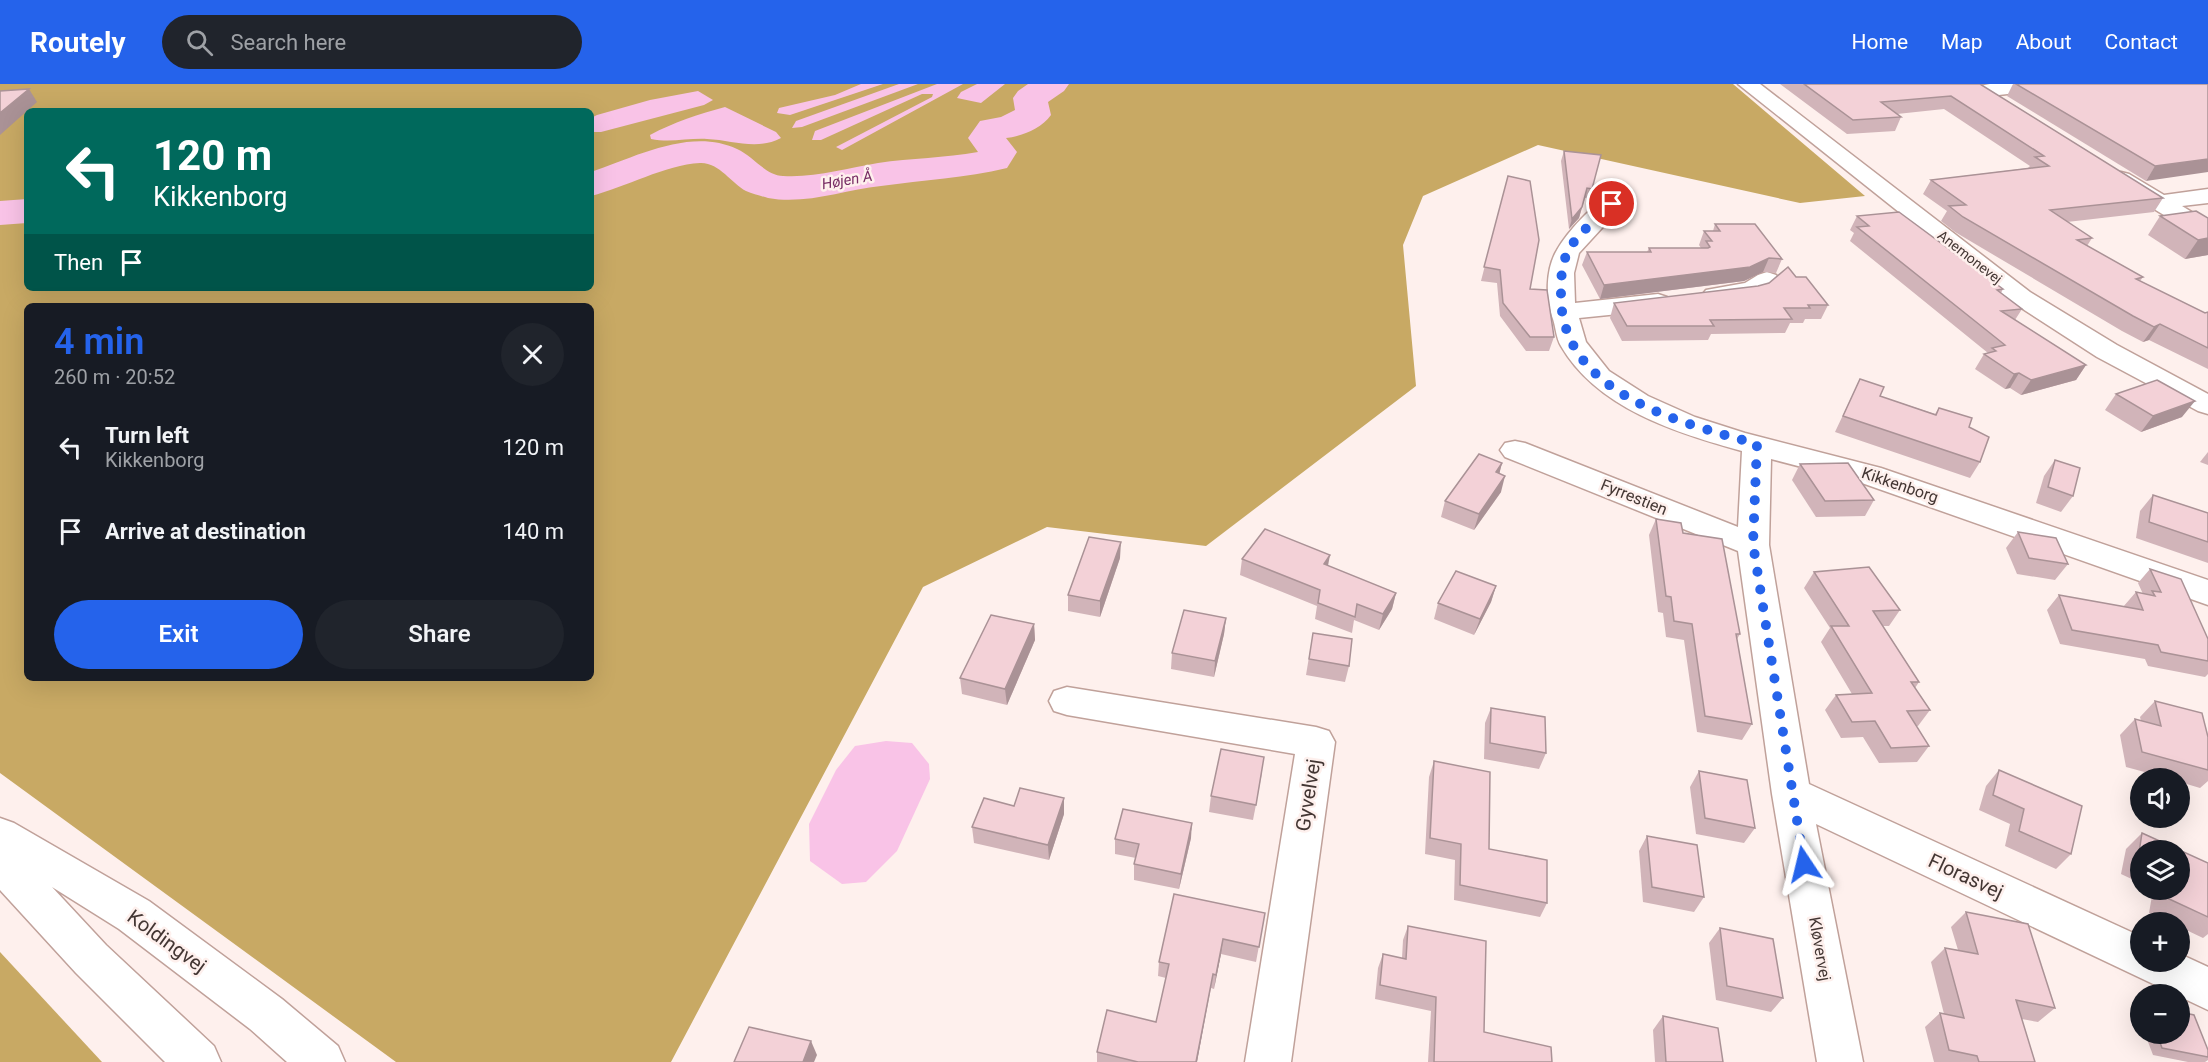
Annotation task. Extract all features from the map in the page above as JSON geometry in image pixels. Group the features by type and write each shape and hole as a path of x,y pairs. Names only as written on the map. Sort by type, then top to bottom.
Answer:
{"street":[{"name":"Anemonevej","path":"1748,84 2021,297 2107,351 2208,405"},
{"path":"1975,88 2043,84"},
{"path":"1975,88 2011,110"},
{"path":"2099,166 2208,232"},
{"path":"2158,203 2208,196"},
{"name":"Kikkenborg","path":"1612,204 1570,247 1561,273 1562,312 1567,336 1579,354 1603,380 1646,408 1691,425 1868,474 2208,592"},
{"path":"1562,312 1599,310 1752,290 1767,280"},
{"name":"Kløvervej","path":"1757,444 1753,544 1791,794 1840,1062"},
{"name":"Fyrrestien","path":"1515,450 1753,544"},
{"name":"Gyvelvej","path":"1067,701 1316,742 1268,1062"},
{"name":"Florasvej","path":"1791,794 2130,952"},
{"name":"Koldingvej","path":"0,835 134,915 266,1014 322,1062"},
{"path":"0,861 91,959 198,1062"},
{"path":"2171,972 2208,989"}],"shaded area":[{"path":"0,84 1733,84 1865,196 1800,203 1538,145 1423,196 1403,245 1416,386 1206,546 1047,527 923,587 671,1062 396,1062 0,773"},
{"path":"861,84 883,84 790,115 777,113 779,108 835,95"},
{"path":"899,84 918,84 802,127 792,128 796,121"},
{"path":"937,84 963,84 842,150 836,147 932,97 933,94 922,94 821,140 812,140 815,131"},
{"path":"977,84 1005,84 981,103 957,98 961,92"},
{"path":"698,91 713,100 704,105 594,132 594,116 650,100"},
{"path":"725,107 776,132 781,138 763,144 707,139 665,141 651,139 650,135 668,126"},
{"path":"886,741 912,743 929,764 930,779 897,851 866,882 842,884 810,861 809,824 836,770 855,746"},
{"path":"0,952 102,1062 0,1062"}],"building":[{"path":"1804,84 1980,84 2163,198 2050,210 2092,238 2077,240 2143,277 2136,279 2205,313 2208,312 2208,348 2160,324 2154,327 2133,316 1963,217 1949,206 1966,205 1931,180 2049,166 2035,157 2044,156 1951,96 1881,102 1901,117 1853,120"},
{"path":"2016,84 2208,84 2208,159 2155,166"},
{"path":"29,89 0,113 0,91"},
{"path":"1564,151 1601,155 1592,189 1587,188 1582,207 1572,219"},
{"path":"1508,176 1530,181 1539,240 1530,289 1547,290 1554,337 1530,337 1503,303 1500,270 1484,267"},
{"path":"2196,211 2208,218 2208,238 2198,240 2160,216"},
{"path":"1899,212 2003,289 1997,290 2022,309 2001,311 2086,365 2031,380 2019,373 2014,374 1984,354 1996,351 1992,348 2005,345 1857,227 1869,226 1857,216"},
{"path":"1715,224 1755,224 1782,259 1769,258 1750,267 1604,285 1587,252 1651,252 1649,248 1708,248 1710,247 1706,241 1712,241 1704,231 1720,231"},
{"path":"1788,267 1796,277 1806,277 1828,305 1784,308 1792,319 1710,320 1714,326 1627,326 1614,303 1758,286 1769,283"},
{"path":"1860,379 1884,387 1880,396 1936,415 1939,408 1972,418 1969,427 1989,437 1980,462 1843,416"},
{"path":"2157,380 2195,401 2153,416 2116,394"},
{"path":"1479,454 1502,463 1496,472 1505,476 1479,514 1445,501"},
{"path":"2055,460 2080,468 2073,496 2048,487"},
{"path":"1848,463 1874,500 1825,501 1800,464"},
{"path":"2153,495 2208,513 2208,542 2149,522"},
{"path":"1656,519 1681,523 1683,533 1722,539 1740,634 1736,634 1752,724 1705,716 1692,624 1674,621 1671,597 1666,596"},
{"path":"1265,529 1330,555 1324,564 1396,593 1383,614 1357,604 1355,617 1318,603 1320,590 1242,559"},
{"path":"2018,532 2056,538 2068,564 2029,558"},
{"path":"1089,537 1121,542 1100,601 1068,595"},
{"path":"1869,567 1900,610 1873,611 1919,682 1911,682 1930,710 1907,711 1929,746 1891,748 1875,721 1852,722 1836,695 1872,693 1831,626 1849,626 1814,572"},
{"path":"2150,569 2181,579 2208,639 2208,661 2161,652 2158,645 2072,630 2059,595 2143,610 2136,592 2155,596 2152,591 2161,592"},
{"path":"1456,571 1496,586 1480,619 1438,603"},
{"path":"1184,610 1226,618 1215,661 1172,653"},
{"path":"991,615 1034,624 1005,689 960,678"},
{"path":"1313,633 1352,639 1349,666 1309,659"},
{"path":"2155,701 2202,713 2208,737 2208,770 2142,752 2135,719 2161,726"},
{"path":"1491,708 1545,717 1546,753 1490,743"},
{"path":"1221,749 1264,757 1256,805 1211,796"},
{"path":"1434,761 1490,772 1489,849 1547,860 1547,903 1460,885 1461,844 1430,838"},
{"path":"1999,770 2082,806 2071,854 2019,831 2024,809 1993,795"},
{"path":"1699,771 1747,780 1755,828 1705,818"},
{"path":"1020,788 1064,798 1048,845 972,827 984,798 1014,806"},
{"path":"1123,809 1192,823 1181,874 1134,864 1139,844 1115,839"},
{"path":"2142,833 2157,840 2141,840"},
{"path":"1647,836 1697,845 1704,897 1652,887"},
{"path":"2190,855 2208,863 2208,917 2171,900 2190,900"},
{"path":"1174,894 1265,913 1259,947 1223,939 1216,975 1213,974 1196,1062 1138,1062 1097,1052 1107,1010 1156,1022 1169,964 1159,962"},
{"path":"1966,912 2028,924 2055,1008 2016,1000 2035,1062 1979,1062 1977,1056 1949,1050 1940,1013 1964,1018 1945,948 1978,954"},
{"path":"1408,926 1486,941 1484,1032 1551,1047 1552,1062 1434,1062 1436,997 1380,985 1383,954 1406,959"},
{"path":"1720,928 1773,939 1783,998 1727,986"},
{"path":"2190,1014 2194,1015 2208,1050 2208,1057 2162,1048 2161,1044 2190,1044"},
{"path":"1663,1016 1718,1028 1723,1062 1666,1062"},
{"path":"749,1027 811,1041 803,1062 734,1062"}],"waterway":[{"name":"Højen Å","path":"594,183 659,161 701,152 722,156 760,183 782,188 810,187 881,174 952,168 994,160 998,152 986,138 993,129 1010,127 1033,115 1030,98 1052,84"},
{"name":"Højen Å","path":"0,213 24,211"}],"route":[{"path":"1612,204 1570,247 1561,273 1562,312 1567,336 1579,354 1603,380 1646,408 1691,425 1757,444 1753,544 1791,794 1804,864"}]}
